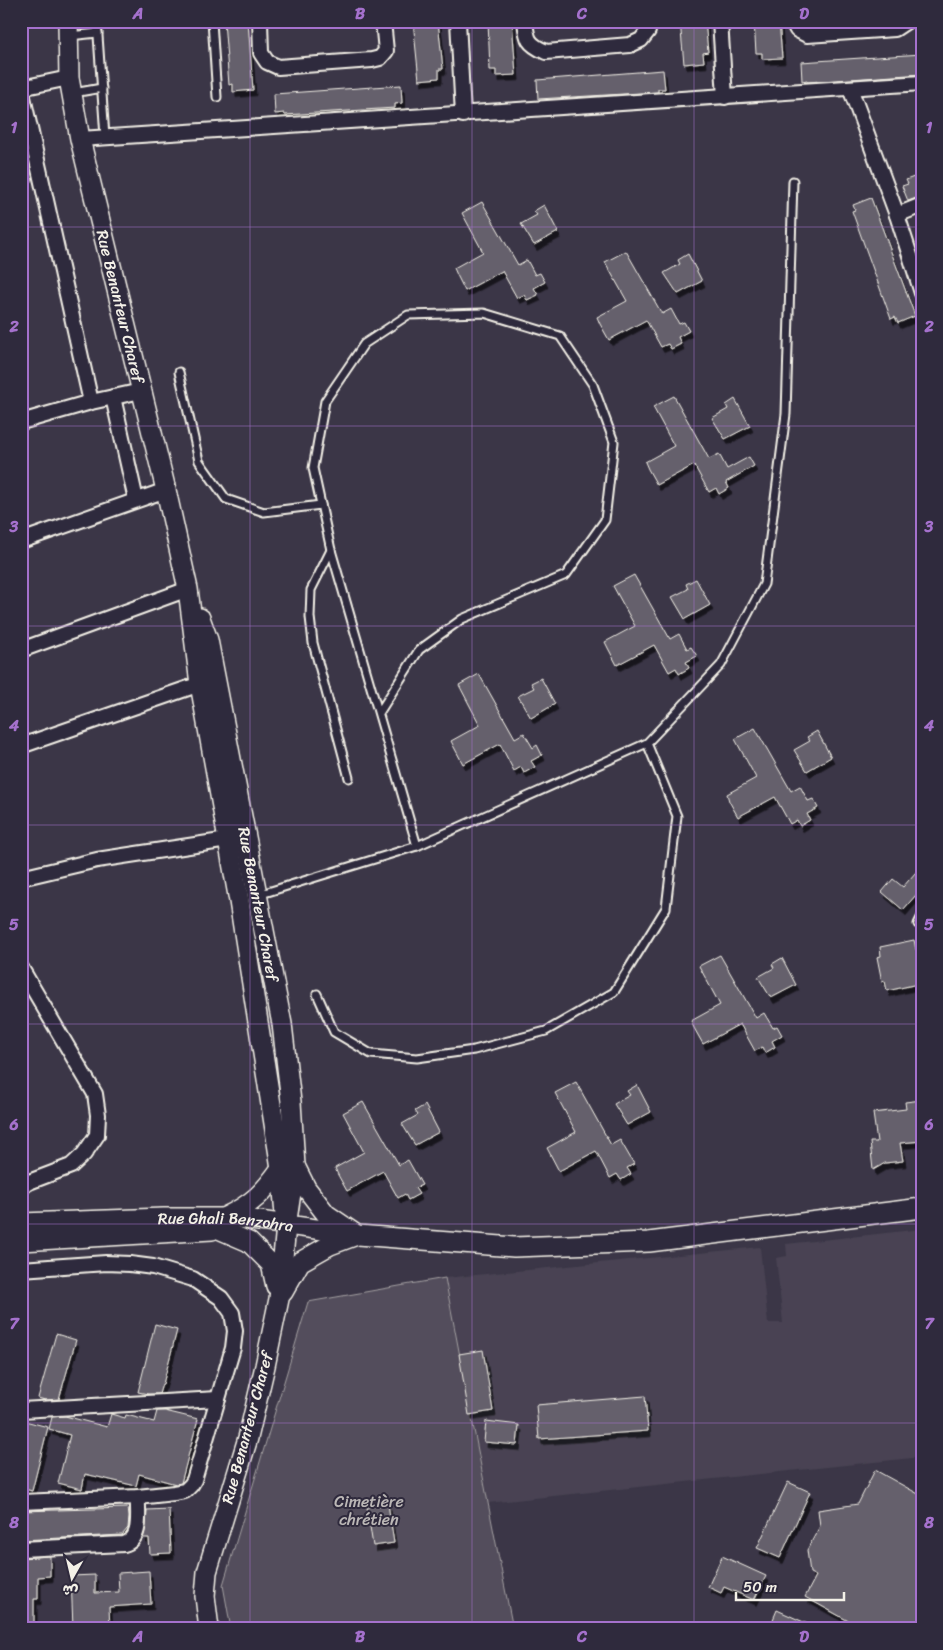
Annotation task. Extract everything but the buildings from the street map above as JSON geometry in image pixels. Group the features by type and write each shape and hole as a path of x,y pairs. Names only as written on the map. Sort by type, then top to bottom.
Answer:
{"main road":[{"name":"Rue Benanteur Charef","path":"68,29 70,86 80,139 166,490 188,589 200,684 228,840 248,898"},
{"name":"Rue Benanteur Charef","path":"188,589 208,640 288,1167 286,1226 279,1299 248,1438 207,1572 204,1596 209,1629"},
{"path":"279,1299 271,1264 249,1242 222,1224 265,1190 288,1167 326,1214 358,1235"},
{"name":"Rue Ghali Benzohra","path":"21,1241 222,1224 239,1218 358,1235 514,1247 648,1242 922,1208"},
{"name":"Rue Ghali Benzohra","path":"21,1222 222,1224"},
{"path":"279,1299 300,1262 330,1245 358,1235"}],"street":[{"path":"260,21 261,53 267,62 278,67 380,58 386,51 383,21"},
{"path":"458,21 464,114"},
{"path":"525,21 527,39 534,47 546,52 630,45 641,40 648,31 648,21"},
{"path":"720,21 724,97"},
{"path":"792,21 797,30 807,35 895,29 907,21"},
{"path":"80,139 922,83"},
{"path":"70,86 21,88 91,402"},
{"path":"850,88 897,214 922,292"},
{"path":"897,214 922,205"},
{"path":"21,422 91,402 141,391"},
{"path":"113,397 136,500"},
{"path":"21,541 166,490"},
{"path":"21,650 188,589"},
{"path":"22,742 200,684"},
{"path":"21,878 97,860 228,840"},
{"path":"21,968 95,1094 98,1115 97,1135 84,1154 71,1166 21,1187"},
{"path":"21,1269 106,1263 153,1267 193,1279 221,1298 232,1313 235,1331 233,1348 218,1399 191,1485 185,1491 138,1497 21,1502"},
{"path":"21,1410 218,1399"},
{"path":"21,1549 130,1542 135,1537 137,1530 138,1497"}],"lane":[{"path":"98,21 105,137"},
{"path":"212,21 217,97"},
{"path":"68,29 98,33"},
{"path":"70,86 102,88"},
{"path":"248,898 417,846 647,743 721,665 764,584 786,414 793,182"},
{"path":"379,713 419,650 462,619 566,575 605,520 614,442 593,385 560,336 484,313 408,315 364,344 325,401 313,468 331,550 417,846"},
{"path":"179,372 199,460 226,499 264,512 321,505"},
{"path":"331,550 311,590 310,617 313,643 349,778"},
{"path":"317,994 334,1032 371,1054 416,1058 474,1050 546,1031 614,992 666,908 677,816 647,743"},
{"path":"922,916 918,924 922,925"}],"shaded area":[{"path":"922,1229 922,1457 488,1503 445,1278 760,1247 768,1323 783,1323 776,1258 787,1256 786,1244"}],"green space":[{"name":"Cimetière chrétien","path":"445,1278 513,1629 231,1629 223,1585 308,1302"}]}
